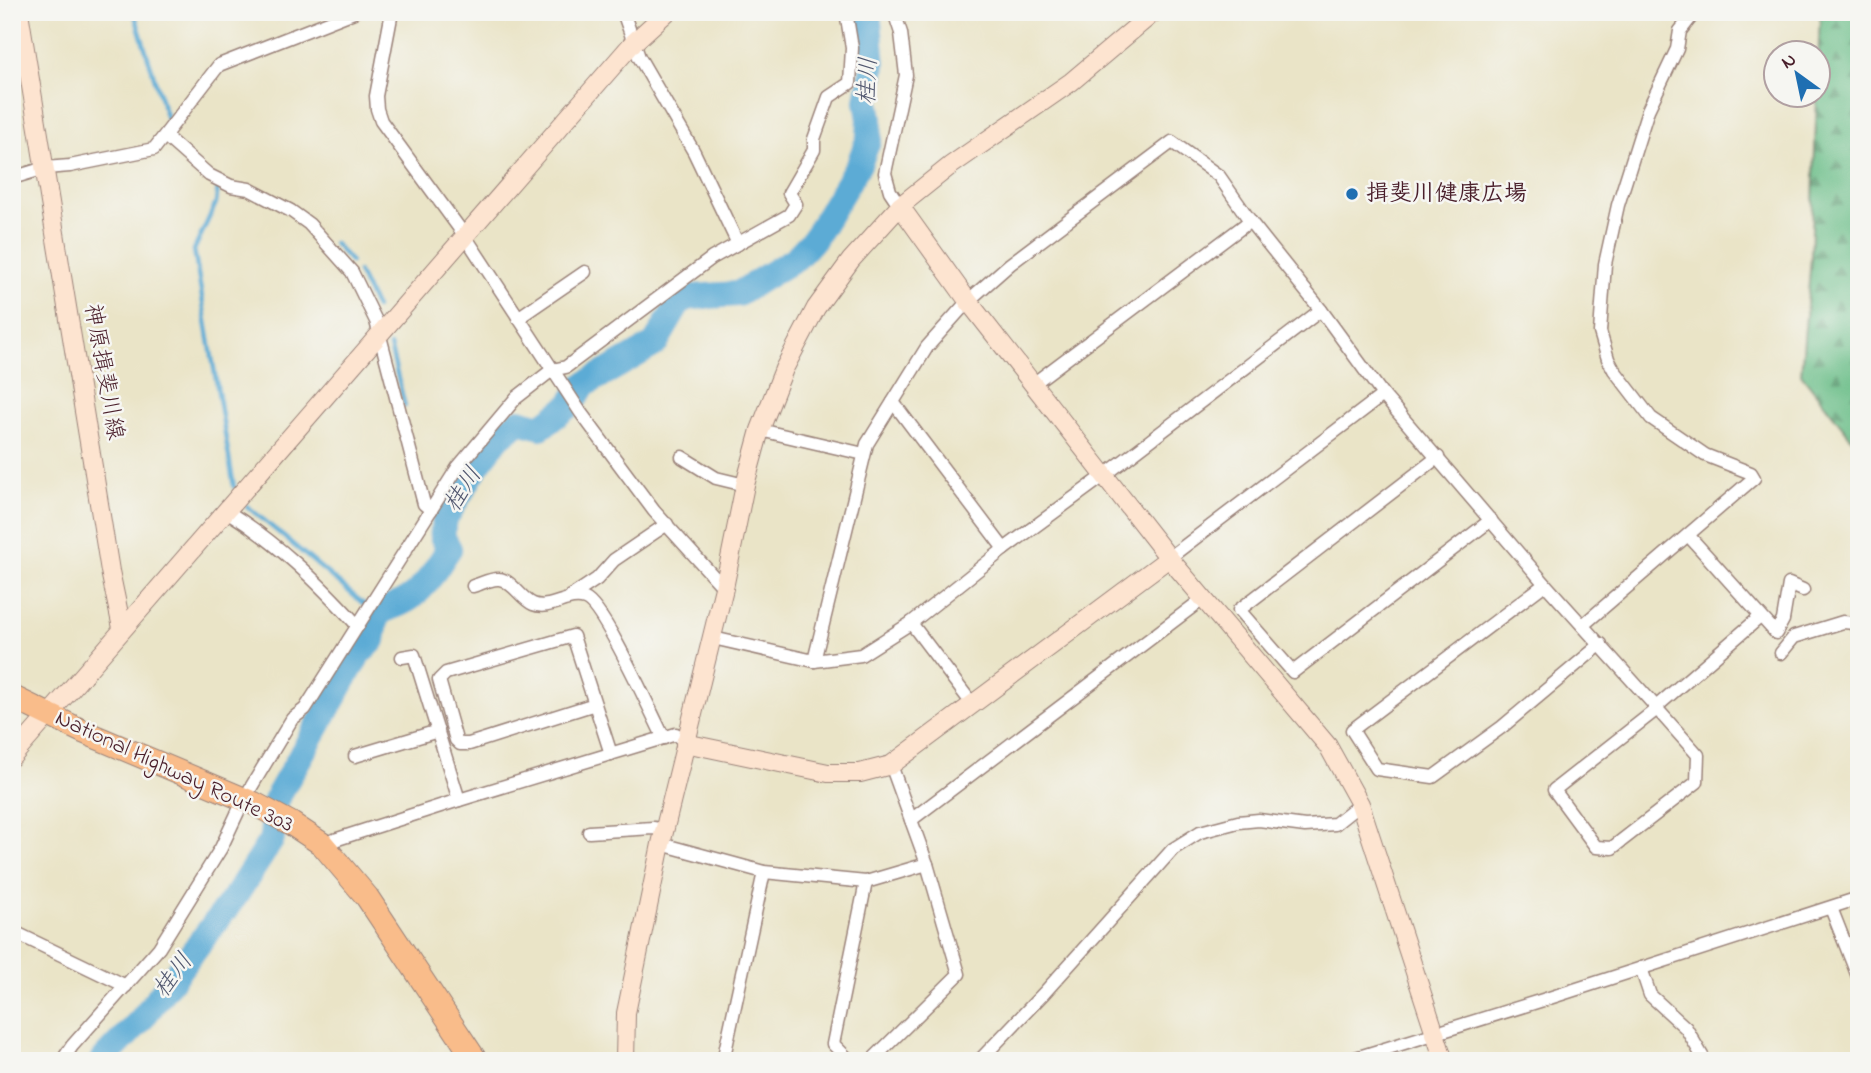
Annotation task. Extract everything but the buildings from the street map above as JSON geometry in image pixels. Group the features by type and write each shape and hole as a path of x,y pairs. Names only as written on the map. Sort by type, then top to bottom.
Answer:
{"highway":[{"name":"National Highway Route 303","path":"12,697 248,801 292,824 323,845 367,897 476,1061"}],"street":[{"name":"神原揖斐川線","path":"19,12 122,628"},
{"path":"12,178 45,168 70,166 154,149 219,65 354,12"},
{"path":"392,12 376,96 381,121 465,236 581,413 654,511 724,589"},
{"path":"622,12 632,44 694,152 738,244"},
{"path":"12,757 632,44 667,12"},
{"path":"62,1061 72,1046 159,948 221,848 292,719 304,709 458,467 503,413 530,386 566,367 712,258 789,215 796,204 789,193 814,150 814,139 829,97 850,83 852,48 846,12"},
{"path":"894,12 901,33 906,75 885,173 890,191 968,301 1169,558 1328,746 1360,804 1444,1061"},
{"path":"625,1061 625,1013 663,837 713,638 745,485 760,430 784,369 816,308 851,260 900,206 950,166 1071,82 1154,12"},
{"path":"1583,625 1754,478 1751,473 1705,455 1651,418 1614,370 1600,332 1605,264 1618,205 1648,110 1677,49 1680,31 1695,12"},
{"path":"165,136 209,175 231,186 249,189 272,200 309,224 352,272 371,309 379,333 424,504 430,510"},
{"path":"814,661 867,444 927,347 968,301 1010,264 1172,142 1219,176 1383,396 1545,584 1601,644 1657,708 1698,755 1697,782 1612,848 1596,847 1554,790 1657,708 1760,617"},
{"path":"1033,384 1250,221"},
{"path":"518,318 585,272"},
{"path":"713,638 814,661 861,655 911,622 1004,548 1105,475 1321,310"},
{"path":"323,845 459,800 676,734 685,743 828,773 860,773 891,765 1383,396"},
{"path":"893,402 1004,548"},
{"path":"760,430 864,454"},
{"path":"682,457 716,478 745,485"},
{"path":"1438,457 1239,610 1293,672 1491,520"},
{"path":"225,510 246,523 317,580 358,626"},
{"path":"568,599 597,579 614,559 667,524"},
{"path":"1688,535 1776,633 1783,620 1789,584 1803,590"},
{"path":"473,586 498,578 534,605 543,606 568,599 589,600 596,606 664,738"},
{"path":"1545,584 1352,730 1377,769 1433,777 1502,727 1601,644"},
{"path":"911,820 1203,598"},
{"path":"911,622 973,705"},
{"path":"1781,653 1794,637 1812,633 1817,629 1843,622 1854,623 1859,630"},
{"path":"595,704 469,744 460,744 456,740 439,680 446,673 573,636 595,704 611,754"},
{"path":"402,657 414,655 459,800"},
{"path":"355,756 438,731"},
{"path":"871,1061 959,974 927,864 891,765"},
{"path":"979,1061 1173,849 1200,832 1238,822 1259,820 1305,826 1335,824 1360,804"},
{"path":"589,832 653,828 663,837 764,872 866,882 927,864"},
{"path":"723,1061 764,872"},
{"path":"850,1061 833,1044 866,882"},
{"path":"1346,1061 1859,898"},
{"path":"1830,908 1859,979"},
{"path":"12,931 126,986"},
{"path":"1641,968 1650,995 1686,1028 1705,1061"},
{"path":"1848,1061 1859,1059"}],"green space":[{"path":"1820,12 1859,12 1859,448 1801,374 1811,258 1816,108 1832,108 1832,38 1819,38"}],"waterway":[{"path":"134,12 167,119"},
{"name":"桂川","path":"102,1061 141,1020 236,895 272,839 275,801 358,655 373,640 377,614 414,595 430,577 449,549 442,536 445,519 478,464 499,437 519,421 541,427 570,405 584,385 655,344 680,301 692,297 738,294 796,258 814,239 859,164 869,138 867,101 873,65 868,12"},
{"path":"218,186 216,203 194,250 234,487"},
{"path":"334,243 351,262"},
{"path":"358,272 376,308"},
{"path":"390,346 405,406"},
{"path":"441,502 450,510"},
{"path":"247,506 365,605"}],"place":[{"name":"揖斐川健康広場","path":"1352,194"}]}
